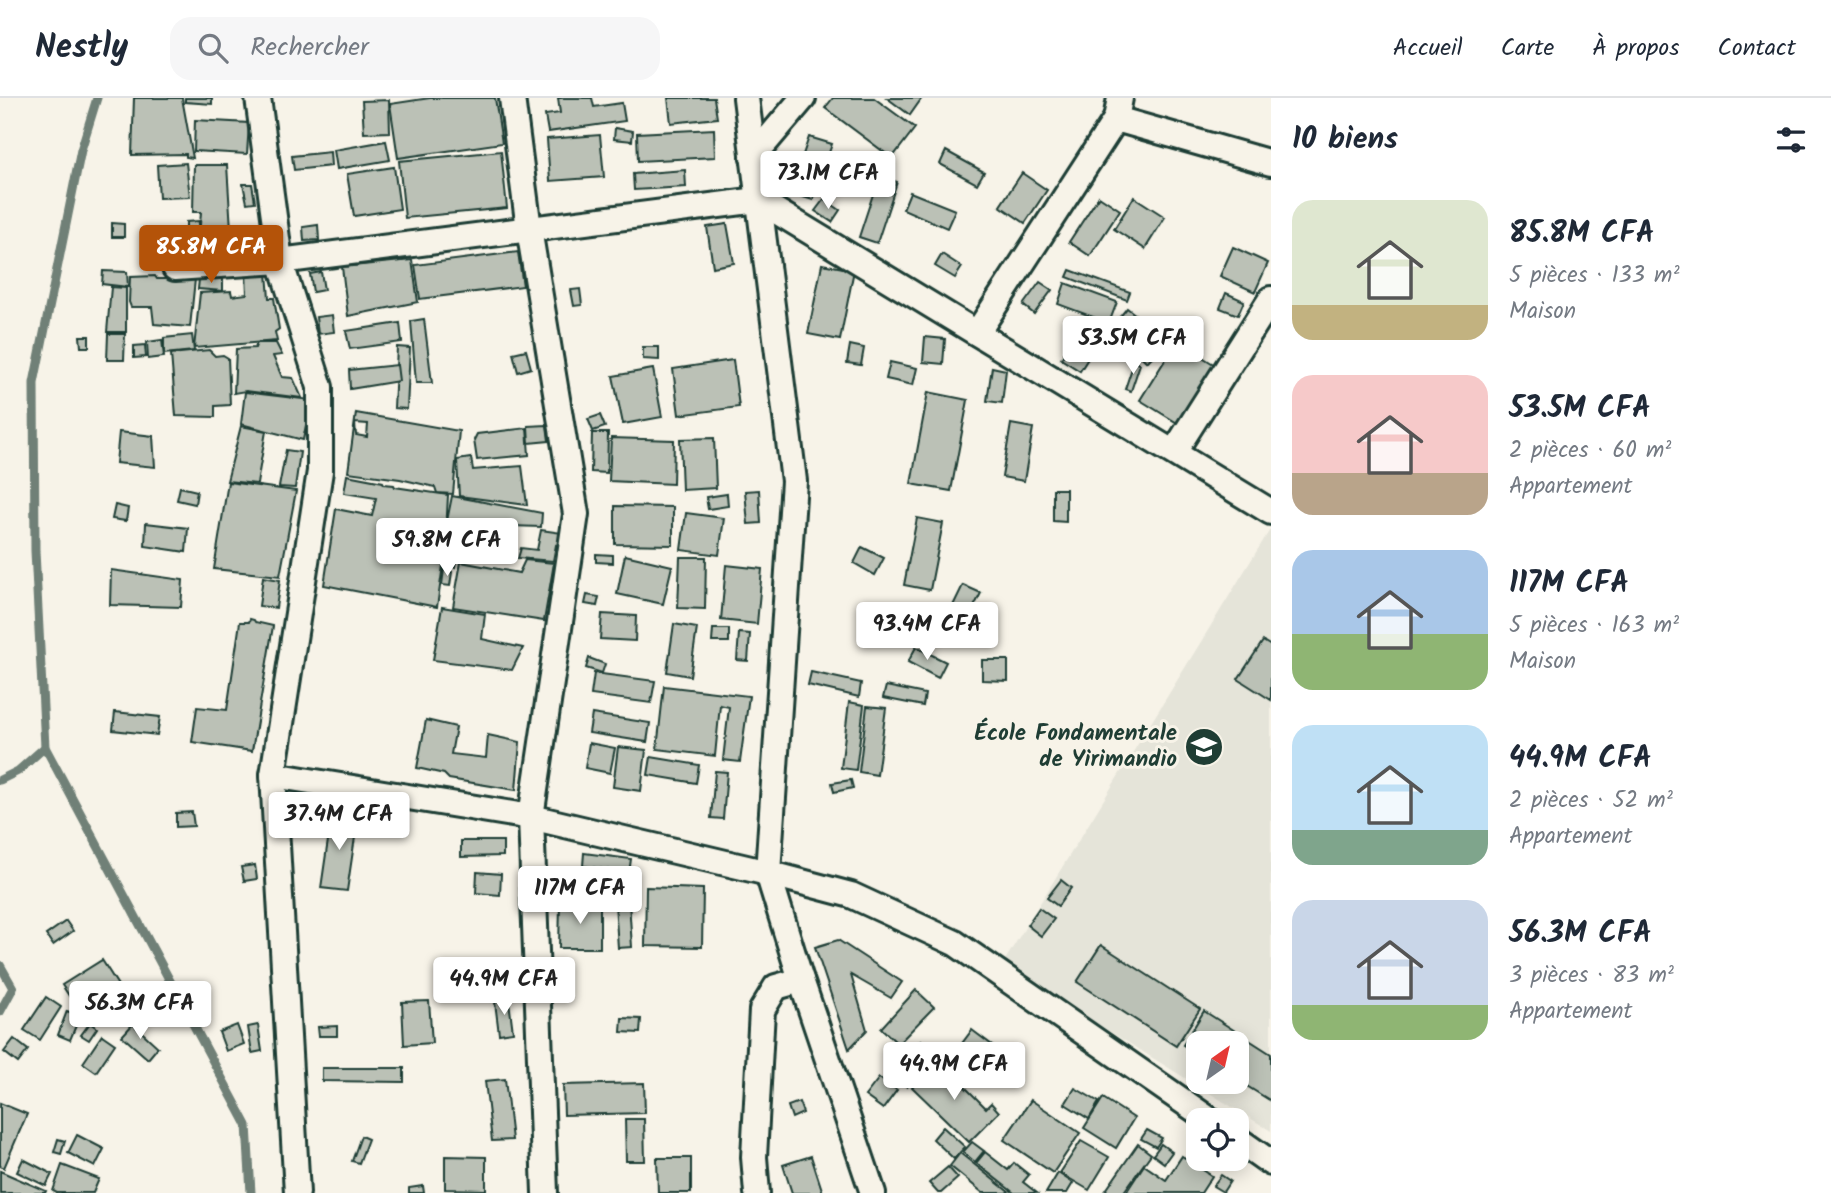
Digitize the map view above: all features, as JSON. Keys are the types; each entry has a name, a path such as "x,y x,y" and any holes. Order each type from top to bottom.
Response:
{"street":[{"path":"258,98 280,261 320,387 320,471 273,775 297,1193"},
{"path":"512,98 528,229 576,514 531,817 545,1193"},
{"path":"746,98 794,481 768,873 873,1193"},
{"path":"753,157 803,98"},
{"path":"977,333 1118,109 1271,163"},
{"path":"175,268 280,261 758,200 1271,512"},
{"path":"1174,452 1271,299"},
{"path":"273,775 531,817 851,895 956,943 1193,1108"},
{"path":"757,1193 754,1157 762,1010 776,987 801,980"},
{"path":"1249,1147 1271,1163"}],"shaded area":[{"name":"École Fondamentale de Yirimandio","path":"1271,528 1271,1131 1249,1117 1249,1108 1234,1108 1211,1094 1250,1094 1250,1031 1186,1031 1186,1079 1002,965"}],"building":[{"path":"134,98 182,98 193,158 186,157 186,154 132,155"},
{"path":"185,98 212,98 212,104 185,102"},
{"path":"430,98 495,98 502,143 398,158 390,104"},
{"path":"558,98 592,98 594,107 622,103 625,121 548,132 545,115 560,113"},
{"path":"668,98 714,98 717,118 671,123"},
{"path":"833,98 874,98 915,128 892,158 825,108"},
{"path":"887,98 922,98 910,115"},
{"path":"389,100 390,132 364,133 362,101"},
{"path":"195,120 249,123 247,154 194,151"},
{"path":"615,128 633,131 632,141 614,139"},
{"path":"714,129 715,157 638,161 637,133"},
{"path":"600,135 604,177 550,181 547,139"},
{"path":"809,137 832,144 813,200 790,193"},
{"path":"386,141 390,160 337,169 334,150"},
{"path":"501,151 507,208 405,218 399,161"},
{"path":"946,151 984,172 977,184 940,164"},
{"path":"330,152 331,166 294,170 292,156"},
{"path":"841,159 871,175 864,188 834,172"},
{"path":"186,163 190,197 159,198 157,165"},
{"path":"194,165 227,165 231,229 250,229 250,233 256,233 256,250 198,250 201,212 193,212"},
{"path":"394,167 400,209 354,216 347,174"},
{"path":"685,170 686,187 634,190 633,174"},
{"path":"1022,173 1047,190 1025,223 1000,206"},
{"path":"879,176 897,182 877,243 859,237"},
{"path":"243,184 252,184 255,202 247,203"},
{"path":"910,192 955,210 947,228 903,209"},
{"path":"1099,196 1120,210 1090,256 1069,242"},
{"path":"1134,197 1165,217 1145,249 1114,229"},
{"path":"824,199 840,210 832,222 815,211"},
{"path":"199,221 197,243 186,244 186,222"},
{"path":"112,223 124,224 124,237 112,237"},
{"path":"727,224 734,263 713,267 707,227"},
{"path":"318,225 319,240 304,241 303,227"},
{"path":"1233,247 1268,263 1255,292 1220,276"},
{"path":"518,252 523,286 420,299 415,265"},
{"path":"942,254 962,267 955,278 935,266"},
{"path":"412,260 418,302 348,316 342,267"},
{"path":"822,264 854,270 840,340 808,334"},
{"path":"1070,270 1130,292 1127,300 1067,277"},
{"path":"103,271 127,272 128,287 102,284"},
{"path":"321,272 324,290 313,292 310,274"},
{"path":"246,273 267,273 269,298 274,298 279,329 275,332 277,341 194,348 200,293 231,291 232,296 247,294"},
{"path":"155,276 157,279 195,279 190,327 154,324 152,307 131,307 130,277"},
{"path":"199,279 223,279 223,291 198,289"},
{"path":"1040,282 1052,290 1034,314 1023,305"},
{"path":"1065,283 1117,302 1109,323 1058,304"},
{"path":"111,287 126,288 126,332 107,332"},
{"path":"580,289 582,305 574,306 571,290"},
{"path":"1226,293 1244,301 1238,315 1220,308"},
{"path":"1127,308 1141,319 1128,335 1114,324"},
{"path":"332,315 334,332 318,334 316,317"},
{"path":"424,319 432,383 416,383 411,321"},
{"path":"400,323 402,342 350,349 346,331"},
{"path":"1150,325 1167,341 1147,362 1130,346"},
{"path":"1081,326 1101,338 1080,371 1061,359"},
{"path":"108,334 125,334 124,360 107,360"},
{"path":"192,335 194,351 164,354 164,338"},
{"path":"80,336 89,336 89,347 81,347"},
{"path":"925,337 945,339 943,364 923,362"},
{"path":"162,340 164,357 148,359 147,342"},
{"path":"1177,341 1215,365 1179,424 1140,400"},
{"path":"257,343 276,343 282,355 273,356 282,377 293,378 302,398 246,391 234,393 236,349 255,348"},
{"path":"145,345 146,357 134,358 134,346"},
{"path":"850,345 864,348 861,365 847,363"},
{"path":"397,347 410,348 407,409 394,408"},
{"path":"643,347 659,347 659,360 643,359"},
{"path":"209,350 215,356 223,355 228,358 230,405 215,406 215,417 176,416 171,354"},
{"path":"526,350 531,368 518,372 513,353"},
{"path":"733,360 739,407 679,415 673,369"},
{"path":"890,362 917,368 913,385 886,379"},
{"path":"1134,362 1140,364 1131,391 1125,389"},
{"path":"397,365 399,381 350,389 349,370"},
{"path":"992,367 1006,370 1002,403 987,401"},
{"path":"653,369 662,417 623,424 613,376"},
{"path":"245,392 311,400 303,440 241,424"},
{"path":"928,392 968,400 951,491 911,484"},
{"path":"356,413 459,431 453,494 437,493 435,487 400,479 348,472","holes":["355,423 368,424 367,437 356,435"]},
{"path":"600,415 605,427 593,431 588,419"},
{"path":"1011,424 1033,428 1024,481 1002,477"},
{"path":"547,425 549,441 529,443 528,426"},
{"path":"241,426 266,431 257,484 227,481"},
{"path":"527,428 529,455 477,460 474,440 477,434"},
{"path":"119,432 153,436 155,467 116,463"},
{"path":"592,433 608,433 607,473 591,472"},
{"path":"611,438 674,440 673,484 609,481"},
{"path":"714,438 716,488 682,490 680,439"},
{"path":"286,450 300,452 295,488 279,487"},
{"path":"471,458 473,470 522,466 527,505 459,496 457,460"},
{"path":"347,475 395,487 448,495 445,552 437,607 324,585 336,509 372,516 376,498 344,493"},
{"path":"228,482 296,491 280,576 214,569"},
{"path":"180,487 197,491 195,504 177,500"},
{"path":"1053,489 1066,489 1066,522 1053,521"},
{"path":"759,490 761,523 748,524 745,491"},
{"path":"727,494 728,506 708,509 706,497"},
{"path":"452,496 542,513 541,527 510,526 507,540 445,531"},
{"path":"115,505 128,508 126,521 112,519"},
{"path":"615,506 673,507 673,545 615,544"},
{"path":"686,513 724,518 719,555 681,550"},
{"path":"917,518 943,523 930,590 904,585"},
{"path":"146,523 188,528 186,552 145,546"},
{"path":"541,530 569,534 567,547 556,545 553,561 518,558 521,548 537,550"},
{"path":"862,547 884,558 875,575 854,563"},
{"path":"446,549 458,551 455,567 444,565"},
{"path":"503,549 512,550 511,561 501,560"},
{"path":"596,554 613,555 613,563 596,562"},
{"path":"625,555 672,566 663,604 617,594"},
{"path":"680,557 706,557 705,609 678,608"},
{"path":"525,560 554,563 544,621 453,607 461,562 519,573"},
{"path":"726,565 762,569 757,624 721,620"},
{"path":"444,569 452,572 450,586 442,585"},
{"path":"111,570 183,580 181,607 110,605"},
{"path":"263,577 280,580 276,608 259,606"},
{"path":"963,585 981,593 964,627 947,618"},
{"path":"587,595 599,597 597,606 585,604"},
{"path":"442,607 485,614 482,639 523,648 512,670 433,660"},
{"path":"602,614 636,616 635,641 600,639"},
{"path":"926,614 941,621 935,632 921,624"},
{"path":"250,619 273,626 252,751 192,742 197,707 227,710 240,622 249,622"},
{"path":"674,624 697,628 690,676 667,672"},
{"path":"713,629 729,629 729,642 712,642"},
{"path":"739,633 750,634 748,661 737,660"},
{"path":"1263,641 1271,646 1271,700 1238,679"},
{"path":"916,647 946,662 938,678 908,662"},
{"path":"589,658 605,664 602,673 586,668"},
{"path":"982,660 1008,660 1008,681 982,680"},
{"path":"811,672 861,683 859,697 808,685"},
{"path":"594,673 655,681 651,703 591,695"},
{"path":"664,686 749,696 740,762 723,760 729,707 720,705 715,756 657,749"},
{"path":"886,686 925,694 923,706 883,698"},
{"path":"849,702 864,705 856,770 841,768"},
{"path":"867,706 886,708 877,775 859,772"},
{"path":"115,712 160,717 157,735 113,730"},
{"path":"592,714 650,723 647,742 589,733"},
{"path":"426,720 456,727 451,754 486,758 488,735 520,742 516,790 449,779 444,774 417,768"},
{"path":"589,743 615,748 610,773 585,768"},
{"path":"618,747 646,750 641,791 613,787"},
{"path":"651,757 699,765 696,783 648,775"},
{"path":"715,771 727,772 723,819 711,818"},
{"path":"851,780 853,788 834,792 832,783"},
{"path":"192,812 194,826 176,827 176,813"},
{"path":"332,813 358,817 347,891 321,888"},
{"path":"461,841 503,841 503,856 461,857"},
{"path":"584,853 631,859 629,873 583,866"},
{"path":"255,865 257,879 244,881 241,867"},
{"path":"477,872 501,874 500,895 476,893"},
{"path":"1061,880 1071,888 1058,906 1047,898"},
{"path":"646,887 703,889 702,947 645,946"},
{"path":"629,902 632,947 618,948 615,903"},
{"path":"560,903 600,903 600,948 559,948"},
{"path":"1039,908 1054,919 1041,936 1027,925"},
{"path":"66,921 73,931 53,945 46,935"},
{"path":"838,940 902,982 891,998 851,975 867,1030 849,1049 815,947"},
{"path":"1101,945 1200,1009 1176,1046 1077,982"},
{"path":"102,960 131,1006 116,1015 98,987 73,1002 62,985"},
{"path":"916,990 934,1007 898,1044 881,1028"},
{"path":"46,997 61,1007 40,1040 24,1030"},
{"path":"429,1001 432,1043 404,1045 402,1002"},
{"path":"509,1001 513,1032 499,1034 495,1002"},
{"path":"67,1011 80,1016 70,1040 58,1035"},
{"path":"1204,1011 1235,1031 1192,1031"},
{"path":"622,1018 641,1019 640,1033 621,1032"},
{"path":"90,1023 97,1028 89,1040 81,1035"},
{"path":"133,1024 158,1047 148,1059 122,1036"},
{"path":"237,1025 244,1044 226,1051 219,1032"},
{"path":"258,1025 262,1051 252,1053 248,1027"},
{"path":"337,1026 337,1036 319,1036 318,1027"},
{"path":"972,1030 996,1048 981,1068 957,1050"},
{"path":"102,1035 115,1044 96,1072 83,1063"},
{"path":"14,1039 28,1050 18,1063 4,1052"},
{"path":"921,1040 937,1055 907,1087 890,1071"},
{"path":"1250,1041 1271,1054 1271,1101 1250,1088"},
{"path":"939,1061 986,1108 991,1103 999,1112 969,1142 912,1087"},
{"path":"322,1068 404,1068 404,1082 322,1081"},
{"path":"879,1078 897,1090 883,1109 865,1096"},
{"path":"505,1079 512,1140 492,1141 485,1081"},
{"path":"644,1083 645,1113 564,1115 563,1085"},
{"path":"1075,1088 1099,1102 1089,1119 1065,1104"},
{"path":"1103,1098 1134,1118 1116,1148 1084,1128"},
{"path":"1031,1100 1080,1133 1053,1173 1004,1140"},
{"path":"799,1102 803,1113 792,1118 788,1106"},
{"path":"0,1103 27,1114 4,1168 0,1166"},
{"path":"625,1119 644,1119 645,1161 626,1161"},
{"path":"943,1127 965,1147 954,1159 933,1139"},
{"path":"1147,1130 1162,1138 1156,1147 1141,1139"},
{"path":"77,1135 104,1149 95,1167 68,1153"},
{"path":"361,1136 368,1139 359,1163 352,1161"},
{"path":"58,1139 65,1141 61,1154 54,1152"},
{"path":"1081,1141 1109,1157 1089,1190 1060,1173"},
{"path":"972,1142 984,1151 975,1162 963,1152"},
{"path":"1138,1144 1151,1154 1123,1193 1104,1193"},
{"path":"1161,1144 1172,1152 1164,1163 1153,1155"},
{"path":"985,1152 1008,1170 1014,1163 1029,1175 1023,1182 1037,1193 1014,1193 976,1163"},
{"path":"960,1153 1010,1193 983,1193 950,1166"},
{"path":"445,1156 486,1157 486,1190 445,1189"},
{"path":"811,1156 823,1193 792,1193 783,1165"},
{"path":"1182,1156 1186,1159 1186,1171 1204,1171 1212,1176 1201,1193 1127,1191 1144,1165 1166,1180"},
{"path":"657,1158 691,1158 691,1193 658,1193"},
{"path":"23,1159 52,1174 46,1186 17,1172"},
{"path":"62,1165 99,1179 93,1193 53,1191"},
{"path":"948,1167 958,1178 938,1193 929,1183"},
{"path":"0,1171 46,1191 0,1193"},
{"path":"1058,1173 1073,1183 1067,1193 1046,1193"},
{"path":"1221,1175 1230,1181 1223,1192 1213,1186"},
{"path":"423,1186 424,1193 409,1193 409,1188"}],"waterway":[{"path":"97,98 81,150 34,383 35,551 45,747 247,1125 251,1193"},
{"path":"0,780 18,771 45,747"},
{"path":"0,965 13,988 0,1012"}],"place":[{"name":"École Fondamentale de Yirimandio","path":"1204,747"}]}
